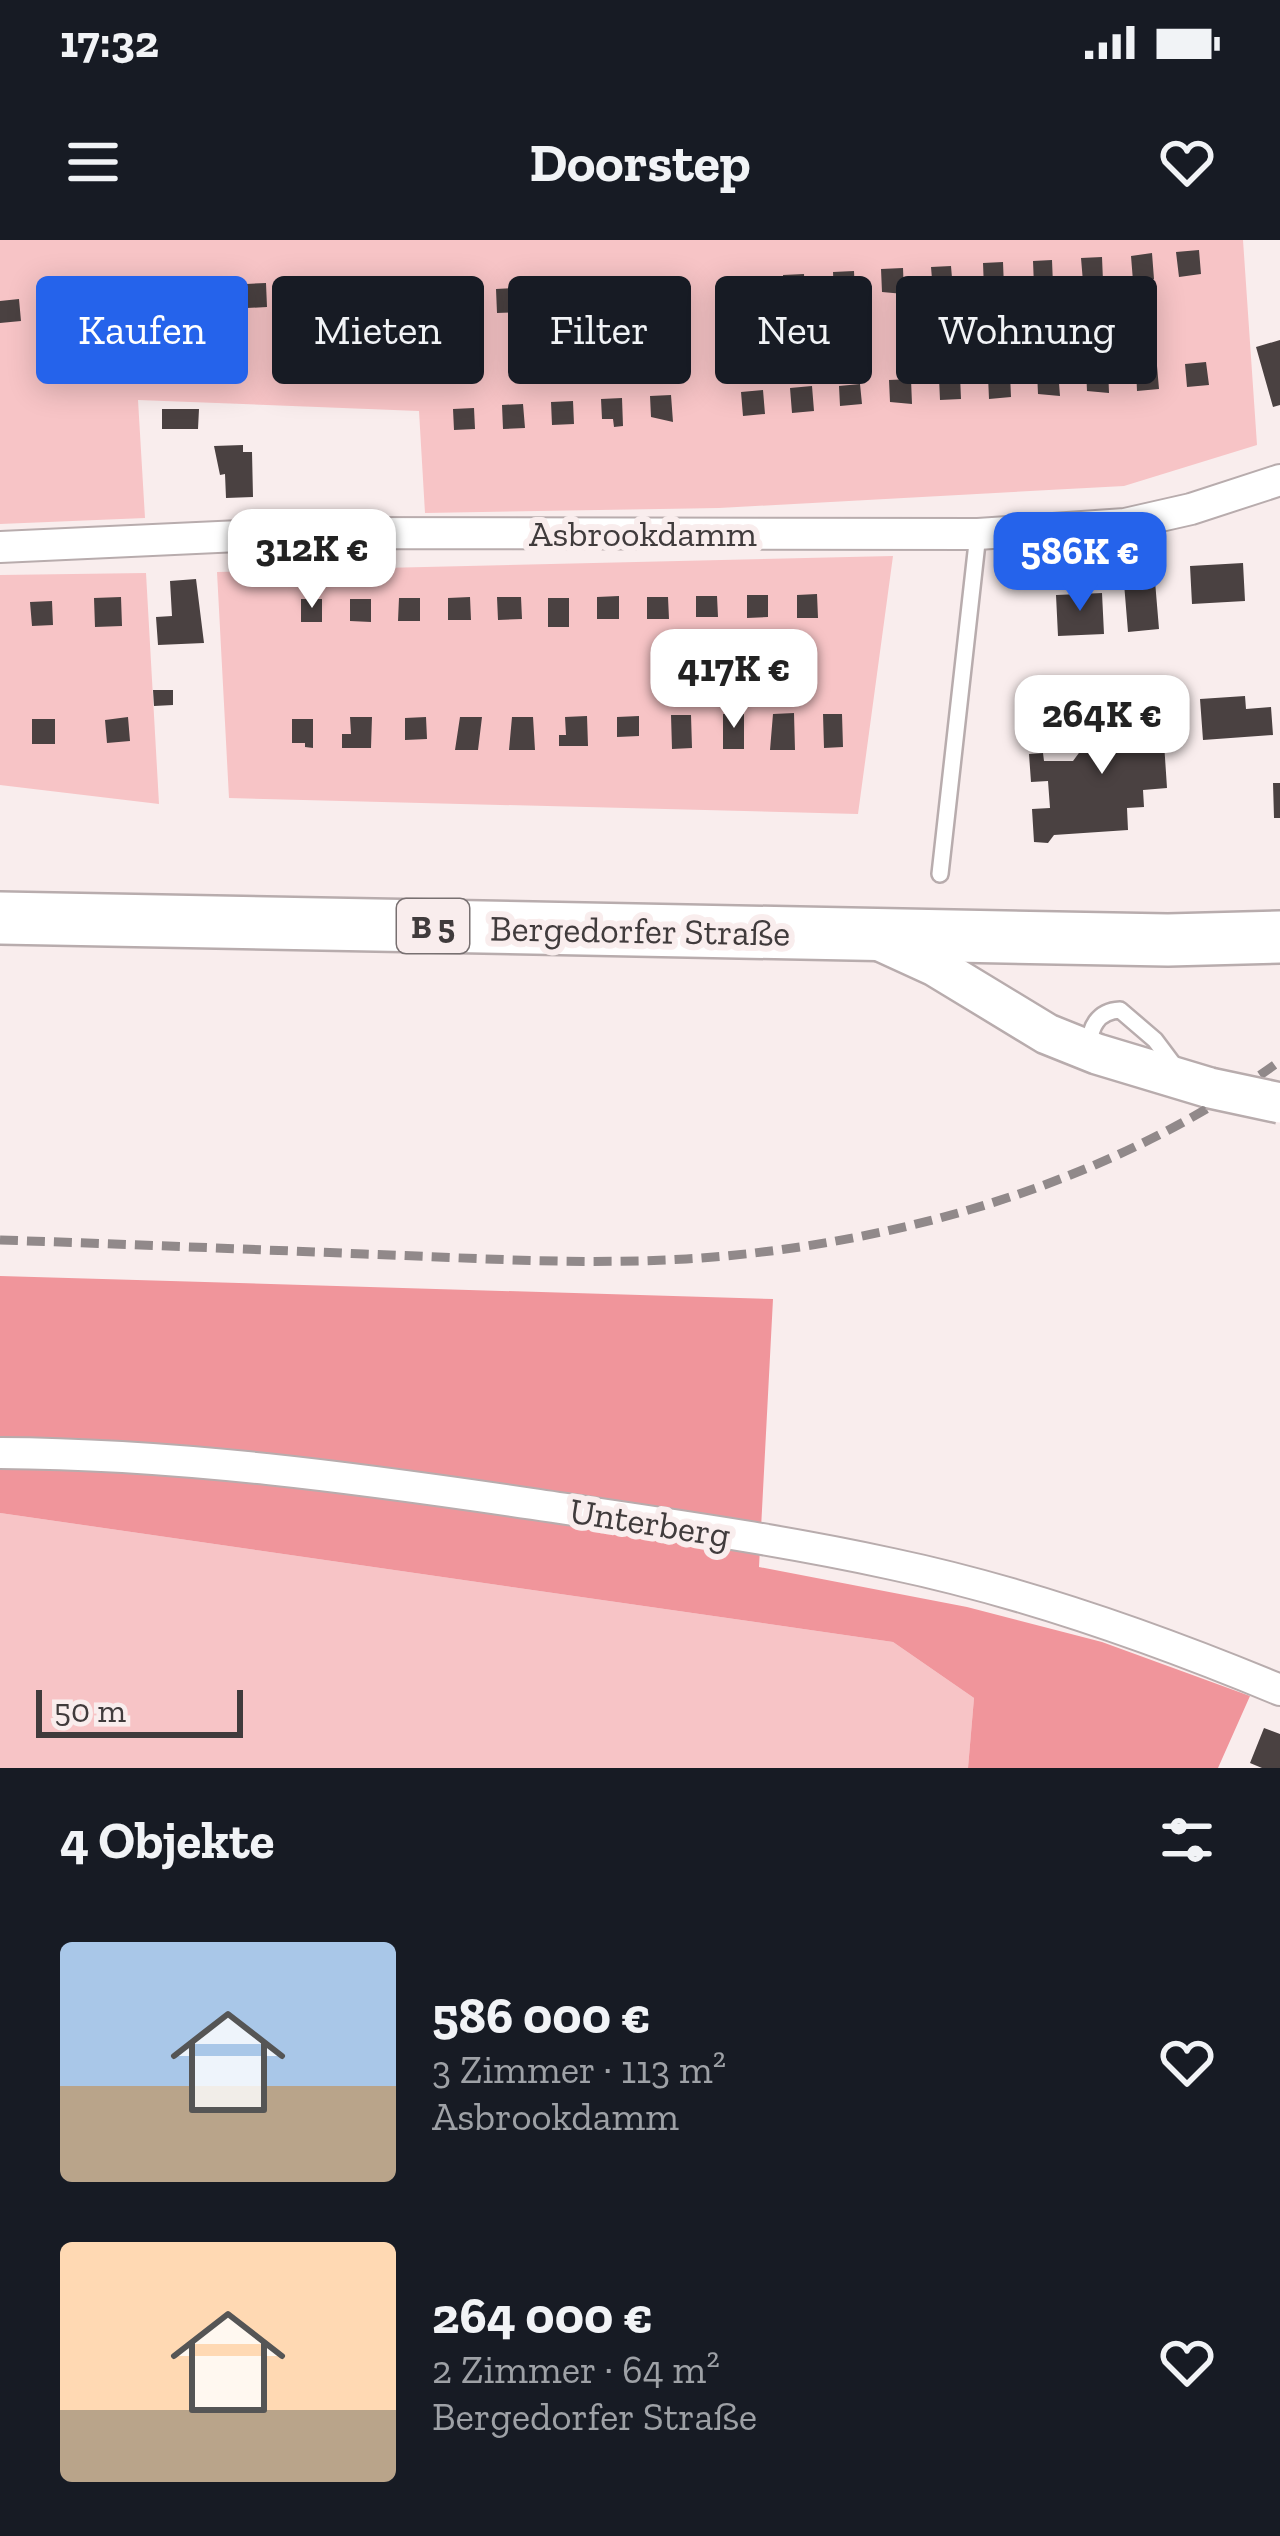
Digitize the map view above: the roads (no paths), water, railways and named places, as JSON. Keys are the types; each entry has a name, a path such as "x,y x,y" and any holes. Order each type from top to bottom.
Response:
{"main road":[{"name":"Bergedorfer Straße","path":"0,918 1168,940 1280,937"}],"street":[{"name":"Asbrookdamm","path":"0,547 304,533 978,534 1125,524 1280,480"},
{"path":"865,934 935,966 1023,1022 1096,1054 1280,1103"},
{"name":"Unterberg","path":"0,1453 191,1462 370,1480 722,1532 895,1564 1064,1610 1280,1690"}],"lane":[{"path":"940,874 978,534"}],"railway":[{"path":"0,1240 575,1261 701,1258 777,1250 929,1221 1078,1172 1216,1103 1280,1061"}]}
